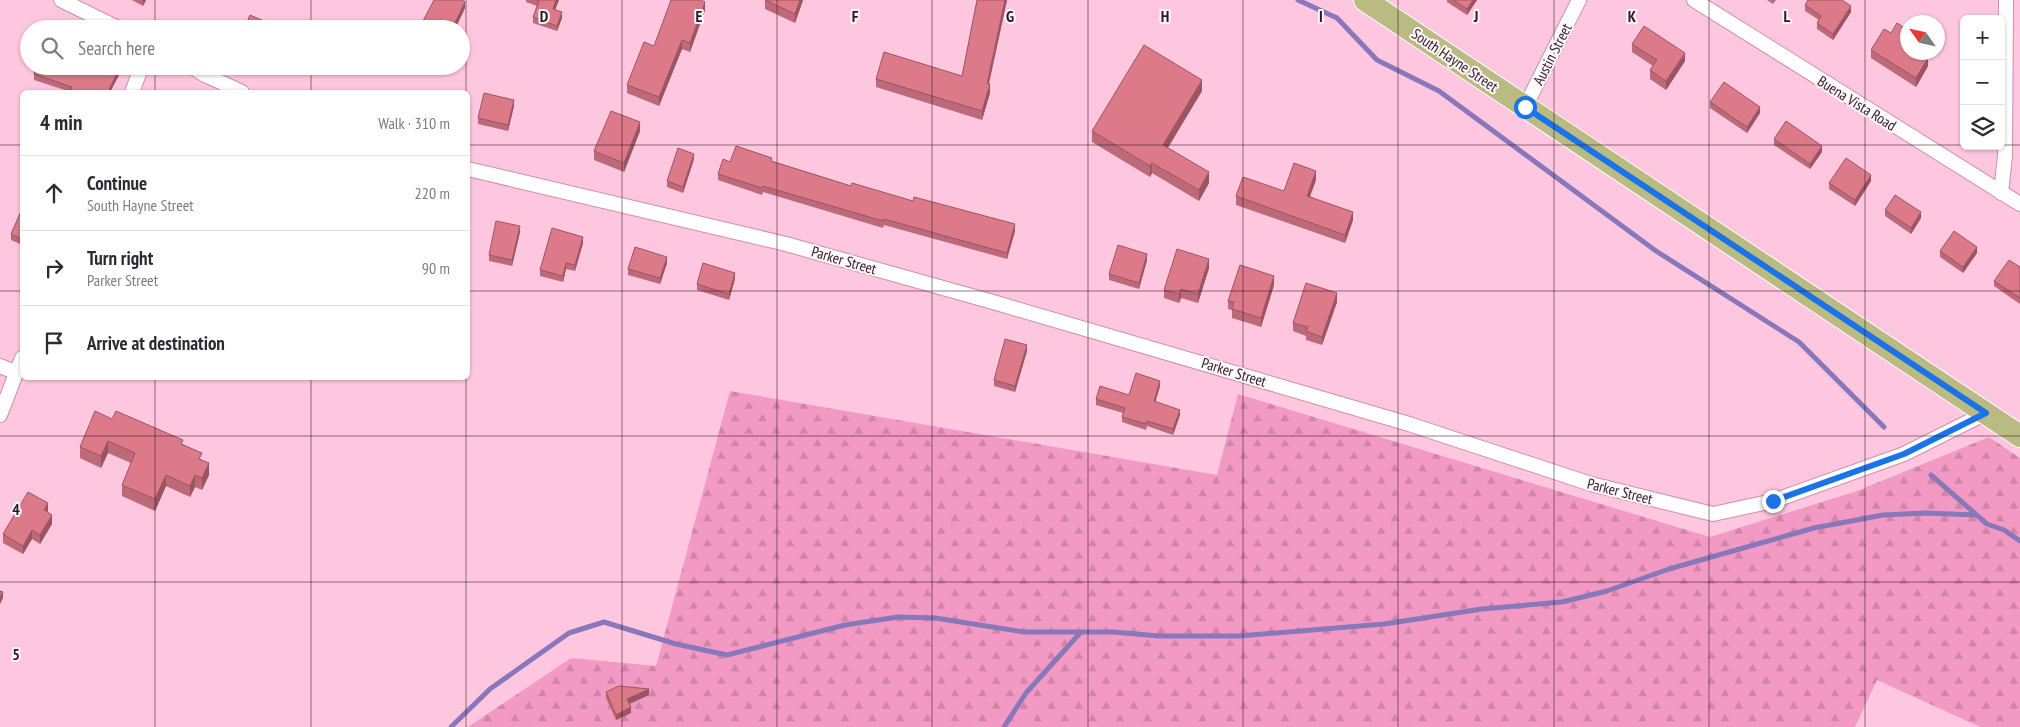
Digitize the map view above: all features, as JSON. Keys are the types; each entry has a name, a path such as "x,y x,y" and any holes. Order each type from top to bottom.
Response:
{"main road":[{"name":"South Hayne Street","path":"1365,0 2020,436"}],"street":[{"path":"61,0 102,20"},
{"name":"Austin Street","path":"1525,107 1579,0"},
{"name":"Buena Vista Road","path":"1694,0 2020,204"},
{"path":"2001,192 2005,156 2006,0"},
{"path":"133,90 139,75"},
{"path":"205,75 238,90"},
{"name":"Parker Street","path":"470,169 786,244 1012,307 1391,419 1591,484 1713,514 1773,501 1904,454 1986,413"},
{"path":"0,415 20,364"},
{"path":"0,366 17,373"}],"green space":[{"path":"730,391 1217,475 1238,394 1710,537 1857,491 1989,437 2020,458 2020,727 1980,727 1877,680 1855,727 468,727 571,658 656,666"}],"building":[{"path":"434,0 462,0 465,2 456,20 424,20"},
{"path":"537,0 556,0 553,9 562,12 557,26 533,17 539,1"},
{"path":"671,0 701,0 705,2 690,43 682,40 659,97 627,85 644,42 654,46"},
{"path":"765,0 800,0 795,14"},
{"path":"977,0 1005,0 987,84 990,84 982,111 876,79 884,52 962,76"},
{"path":"1453,0 1473,0 1467,9"},
{"path":"1808,0 1842,0 1851,6 1833,34 1817,23 1821,16 1805,5"},
{"path":"250,15 262,20 248,20"},
{"path":"1897,23 1900,25 1900,60 1927,60 1916,78 1871,50 1884,29 1891,33"},
{"path":"1644,26 1685,53 1666,81 1650,70 1657,60 1632,44"},
{"path":"1144,45 1202,80 1163,145 1209,172 1199,190 1152,163 1150,166 1092,131"},
{"path":"37,75 116,75 109,90 71,90 72,87"},
{"path":"1724,82 1760,107 1747,127 1710,102"},
{"path":"484,93 514,100 508,125 478,118"},
{"path":"611,111 640,122 624,163 594,151"},
{"path":"1786,121 1822,146 1810,164 1774,139"},
{"path":"736,146 772,158 771,161 851,186 852,183 913,201 914,197 1015,224 1007,253 884,219 883,221 763,186 762,188 718,174 723,159 730,162"},
{"path":"678,148 694,154 683,187 667,181"},
{"path":"1846,158 1871,175 1855,200 1829,183"},
{"path":"1294,163 1316,171 1307,196 1353,212 1345,235 1236,196 1243,177 1284,191"},
{"path":"1895,195 1921,212 1911,228 1885,210"},
{"path":"20,214 20,238 11,234"},
{"path":"496,221 520,226 512,260 489,255"},
{"path":"552,228 583,237 575,265 566,263 563,276 540,270"},
{"path":"1954,231 1977,247 1963,267 1940,251"},
{"path":"1118,245 1147,254 1139,283 1109,274"},
{"path":"635,247 667,257 660,278 628,269"},
{"path":"1177,249 1209,259 1198,294 1181,289 1179,294 1164,290"},
{"path":"2009,260 2020,267 2020,298 1994,281"},
{"path":"703,263 735,273 729,294 697,284"},
{"path":"1240,265 1274,276 1261,318 1232,309 1234,302 1228,301"},
{"path":"1306,283 1337,293 1322,337 1306,331 1308,327 1293,323"},
{"path":"1005,339 1027,345 1015,386 994,380"},
{"path":"1136,373 1160,381 1154,401 1180,410 1173,429 1147,421 1146,424 1122,417 1125,408 1096,399 1100,386 1129,395"},
{"path":"95,411 112,419 116,411 183,440 181,444 202,453 199,459 209,463 202,478 195,475 190,486 166,475 155,499 122,485 135,453 108,441 101,456 80,447"},
{"path":"28,492 48,503 44,510 52,515 40,535 32,530 23,546 3,534"},
{"path":"619,686 649,689 627,699 631,707 616,715 606,692"}],"waterway":[{"path":"1298,0 1337,18 1377,60 1439,91 1656,251 1799,342 1884,427"},
{"path":"1931,475 1987,524 2004,530 2020,541"},
{"path":"451,727 490,689 569,633 604,622 676,644 727,655 845,625 898,617 935,618 1024,632 1113,632 1159,636 1239,636 1384,624 1482,609 1562,602 1607,591 1669,569 1814,528 1883,515 1925,513 1976,515"},
{"path":"1004,727 1026,693 1080,633"}],"route":[{"path":"1525,107 1986,413 1904,454 1773,501"}]}
